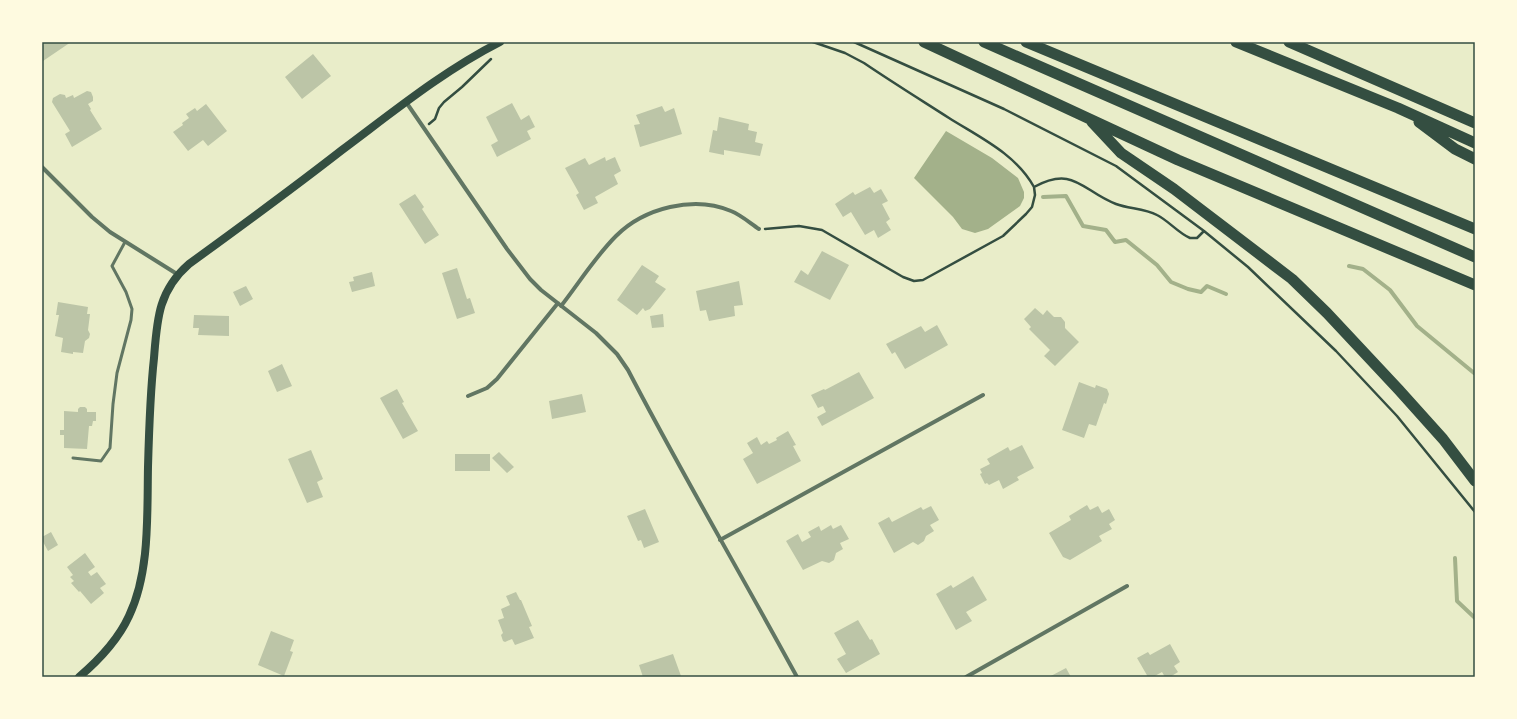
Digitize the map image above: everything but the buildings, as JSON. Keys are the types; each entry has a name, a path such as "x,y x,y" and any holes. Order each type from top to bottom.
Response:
{"highway":[{"path":"924,42 1185,163 1475,286"},
{"path":"984,42 1475,257"},
{"path":"1026,42 1472,228"},
{"path":"1236,42 1398,108 1475,143"},
{"path":"1289,42 1475,123"},
{"path":"1398,108 1455,149 1475,159"},
{"path":"1088,117 1121,153 1174,189 1292,279 1327,313 1399,390 1443,439 1475,482"}],"main road":[{"path":"79,677 101,656 119,633 129,617 139,586 144,554 147,510 149,408 156,327 164,296 170,284 177,274 188,264 283,196 406,102 478,53 500,42"}],"street":[{"path":"406,102 521,267 541,290 596,333 617,354 628,370 720,540 745,581 797,677"},
{"path":"42,167 110,232 177,274"},
{"path":"468,396 487,388 497,379 616,236 634,223 662,209 685,204 705,204 720,206 733,211 759,229"},
{"path":"720,540 984,395"},
{"path":"966,677 1127,586"}],"lane":[{"path":"73,458 101,461 110,448 117,373 131,320 132,309 126,292 112,266 125,242"}],"path":[{"path":"759,229 789,226 815,228 834,237 903,277 914,281 924,280 1003,236 1026,214 1032,206 1036,195 1034,187 1028,176 1019,166 996,148 864,64 845,53 813,42"},
{"path":"854,42 1004,108 1116,166 1204,231 1248,267 1336,351 1401,421 1475,512"},
{"path":"423,128 435,119 439,108 444,102 493,58"},
{"path":"1034,187 1050,179 1056,178 1073,180 1111,202 1158,215 1190,238 1197,238 1204,231"}],"shaded area":[{"path":"946,131 992,158 1018,178 1024,192 1024,198 1020,206 988,229 975,233 962,229 953,217 914,178"}],"waterway":[{"path":"1043,197 1066,196 1083,226 1106,230 1115,242 1126,240 1157,265 1171,282 1188,289 1201,292 1207,286 1226,294"},
{"path":"1349,266 1363,269 1390,290 1417,326 1474,373"},
{"path":"1455,558 1457,601 1475,618"}]}
